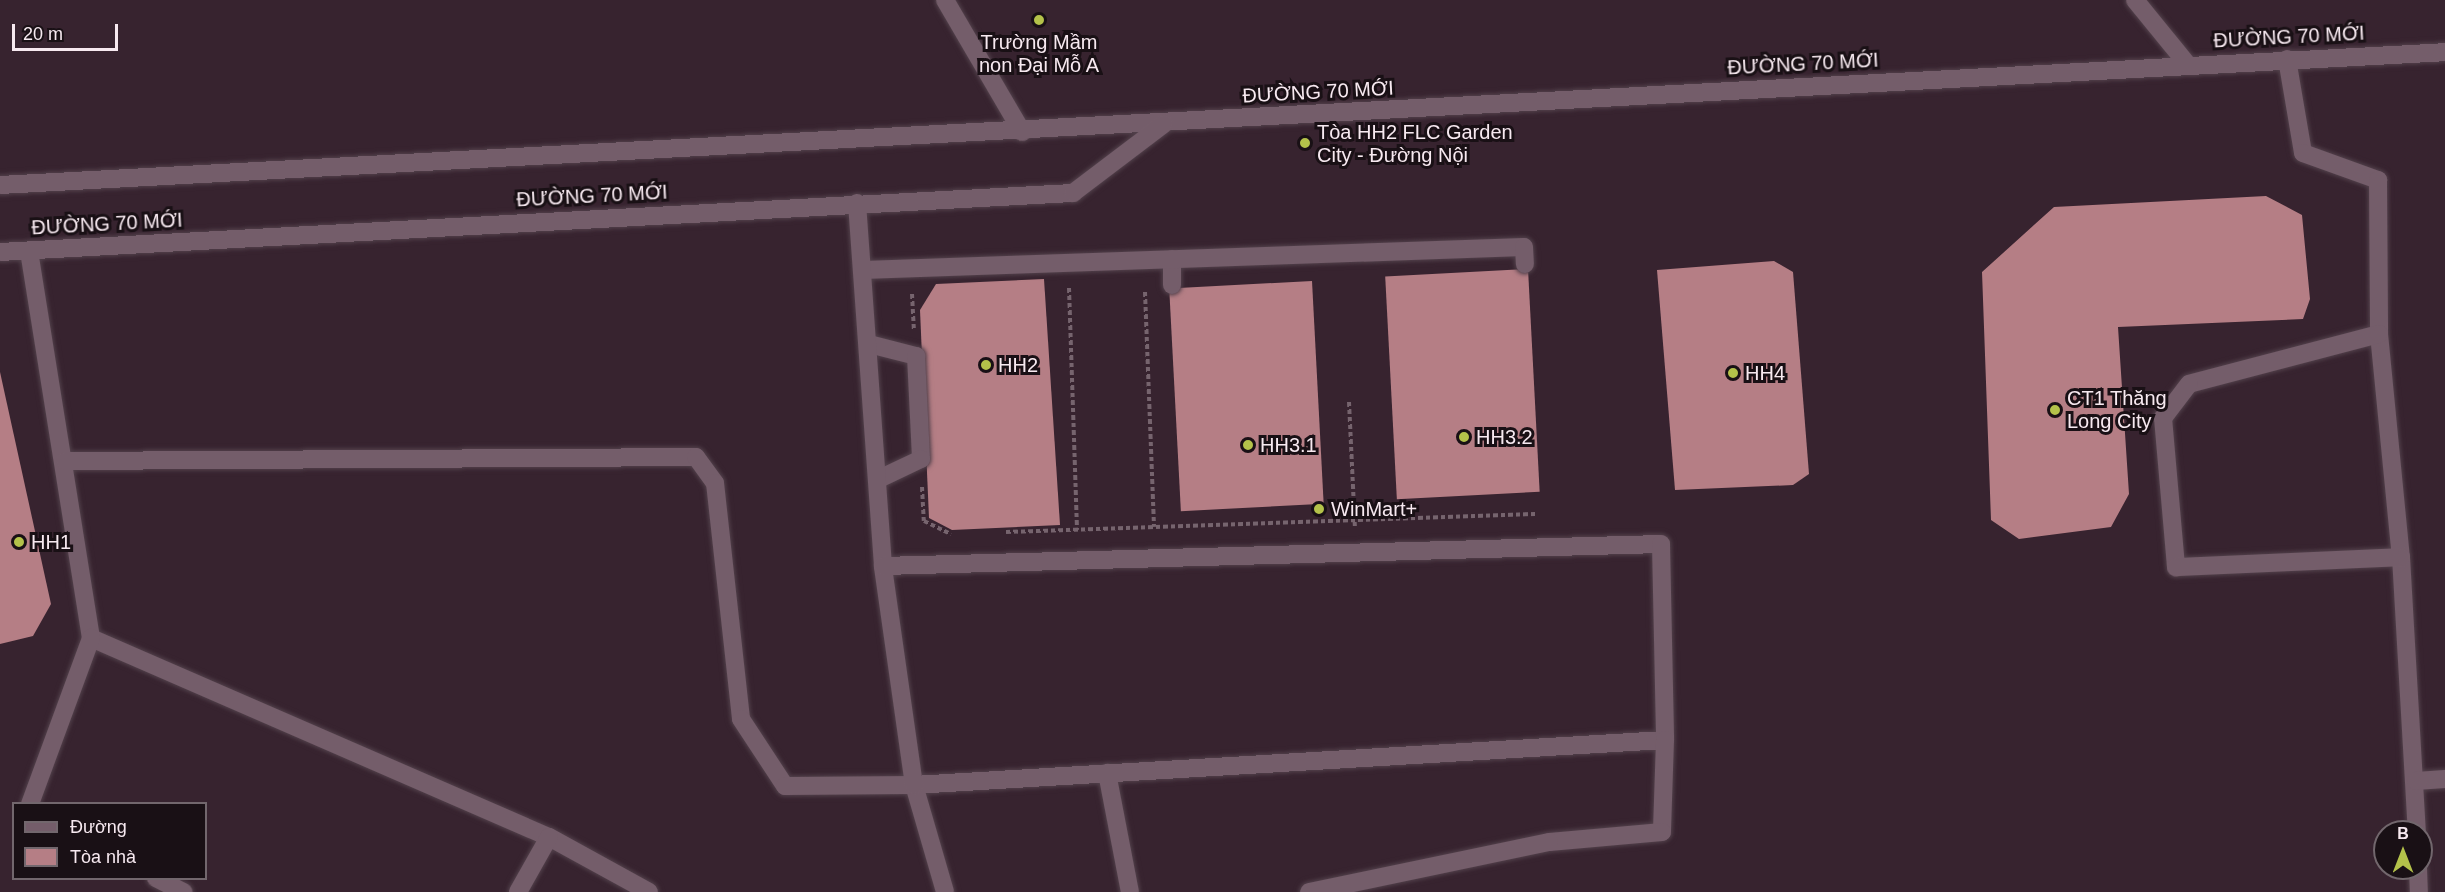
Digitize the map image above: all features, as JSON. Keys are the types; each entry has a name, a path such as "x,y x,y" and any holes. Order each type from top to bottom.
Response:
{"street":[{"path":"945,0 1022,132"},
{"path":"2135,0 2188,64"},
{"name":"ĐƯỜNG 70 MỚI","path":"0,185 1022,132 2188,64 2445,52"},
{"path":"2288,59 2303,153 2378,180 2379,334 2401,557 2417,820"},
{"name":"ĐƯỜNG 70 MỚI","path":"0,252 856,203 1073,193 1164,124"},
{"path":"856,203 879,478 883,566 914,785 945,892"},
{"path":"863,270 911,268 1036,270 1068,263 1524,247 1525,264"},
{"path":"29,251 65,461 91,638 31,802"},
{"path":"1172,259 1172,285"},
{"path":"2379,334 2189,384 2163,418 2176,567 2401,557"},
{"path":"869,345 916,356 921,459 879,478"},
{"path":"65,461 696,457 715,483 741,719 785,786 914,785 1665,740"},
{"path":"883,566 1661,544 1665,740 1662,832 1549,842 1309,892"},
{"path":"91,638 549,837 649,892"},
{"path":"1107,773 1130,892"},
{"path":"2416,781 2445,779"},
{"path":"518,892 549,837"},
{"path":"158,880 184,892"}],"path":[{"path":"1143,260 1155,558"},
{"path":"1068,263 1078,560"},
{"path":"911,268 916,356"},
{"path":"1349,402 1356,552"},
{"path":"921,459 924,521 946,534 958,534"},
{"path":"994,533 1536,514"}],"building":[{"name":"CT1 Thăng Long City","path":"2266,196 2302,215 2310,299 2303,319 2118,327 2129,494 2111,527 2019,539 1991,520 1982,272 2054,207"},
{"name":"HH4","path":"1774,261 1793,272 1809,474 1793,485 1675,490 1657,270"},
{"name":"HH3.2","path":"1528,269 1540,492 1397,499 1385,276"},
{"name":"HH2","path":"1044,279 1060,525 952,530 929,518 920,310 936,284"},
{"name":"HH3.1","path":"1312,281 1324,504 1181,511 1169,288"},
{"name":"HH1","path":"0,372 51,604 33,636 0,644"}],"place":[{"name":"Trường Mầm non Đại Mỗ A","path":"1039,20"},
{"name":"Tòa HH2 FLC Garden City - Đường Nội","path":"1305,143"},
{"name":"HH2","path":"986,365"},
{"name":"HH4","path":"1733,373"},
{"name":"CT1 Thăng Long City","path":"2055,410"},
{"name":"HH3.2","path":"1464,437"},
{"name":"HH3.1","path":"1248,445"},
{"name":"WinMart+","path":"1319,509"},
{"name":"HH1","path":"19,542"}]}
